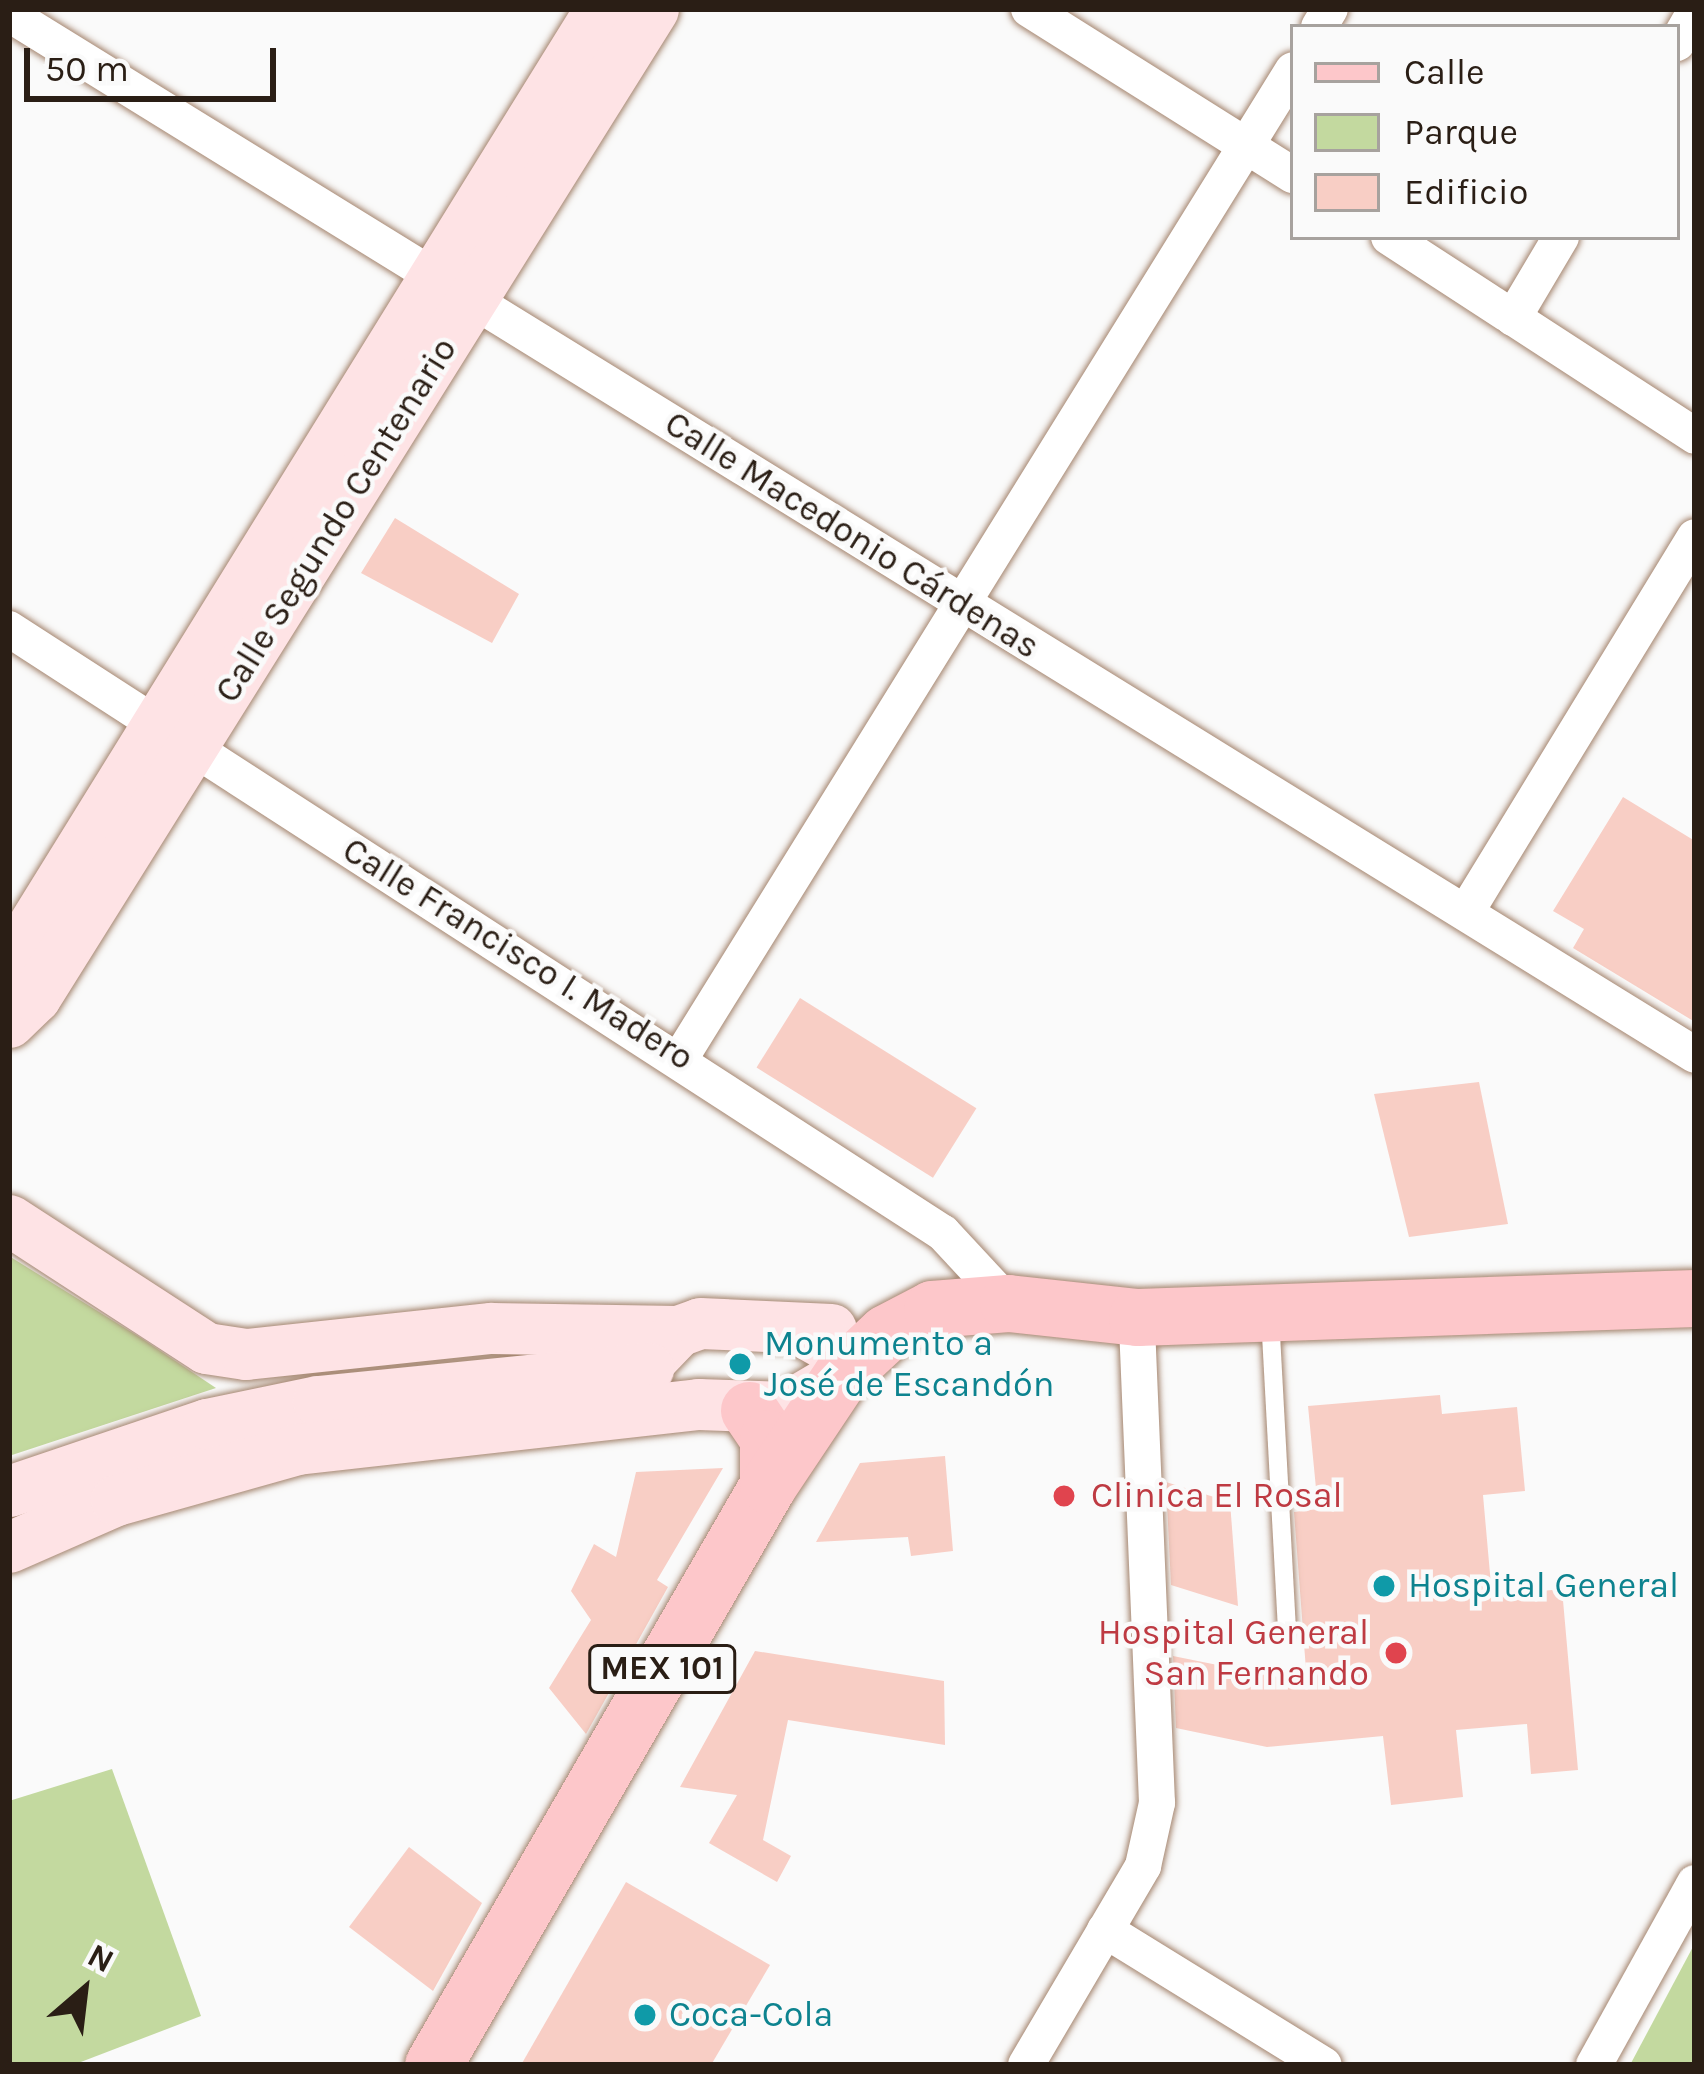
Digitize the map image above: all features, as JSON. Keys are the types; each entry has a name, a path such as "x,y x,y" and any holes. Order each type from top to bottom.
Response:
{"main road":[{"name":"MEX 101","path":"438,2063 767,1485 842,1374 886,1333 932,1309 1008,1303 1137,1317 1695,1298"},
{"path":"723,1407 768,1438 767,1485"}],"street":[{"name":"Calle Segundo Centenario","path":"459,285 600,9"},
{"name":"Calle Segundo Centenario","path":"9,964 174,736 459,285 653,9"},
{"path":"1029,9 1290,173"},
{"name":"Calle Macedonio Cárdenas","path":"9,14 459,285 962,607 1695,1055"},
{"path":"681,1057 1290,75"},
{"path":"1394,240 1695,436"},
{"path":"1513,318 1559,240"},
{"path":"1466,912 1695,537"},
{"name":"Calle Francisco I. Madero","path":"9,629 681,1057 943,1233 1008,1303"},
{"name":"Calle Segundo Centenario","path":"9,1022 35,997 174,736"},
{"path":"9,1220 206,1348 246,1354 491,1328 663,1350"},
{"path":"9,1491 207,1424 318,1401 663,1350 728,1320 798,1329 932,1309"},
{"path":"1026,2065 1143,1866 1157,1803 1137,1317"},
{"path":"11,1542 116,1500 297,1449 803,1402 842,1374 829,1346 798,1329"},
{"path":"663,1350 663,1386 723,1407"},
{"path":"1594,2065 1695,1883"},
{"path":"1105,1930 1324,2065"}],"lane":[{"path":"1270,1311 1287,1628"}],"green space":[{"path":"9,1256 141,1338 216,1388 9,1456"},
{"path":"112,1769 201,2016 73,2065 9,2065 9,1801"},
{"path":"1695,1943 1695,2065 1630,2065"}],"building":[{"path":"395,518 519,594 492,643 361,573"},
{"path":"1623,797 1695,841 1695,1022 1573,948 1584,929 1553,911"},
{"path":"800,998 976,1108 933,1178 757,1068"},
{"path":"1479,1082 1508,1224 1409,1237 1374,1094"},
{"name":"Hospital General","path":"1440,1395 1442,1414 1517,1407 1525,1491 1483,1495 1492,1596 1562,1589 1578,1770 1531,1774 1527,1724 1456,1730 1463,1797 1391,1805 1383,1736 1267,1747 1176,1728 1173,1656 1307,1683 1294,1512 1318,1509 1308,1406"},
{"path":"945,1456 953,1551 911,1556 908,1537 816,1542 860,1463"},
{"path":"723,1468 657,1580 668,1587 586,1734 549,1688 591,1620 571,1591 594,1544 616,1557 636,1472"},
{"path":"1166,1482 1230,1502 1238,1606 1171,1585"},
{"path":"755,1651 944,1681 945,1745 788,1720 763,1840 791,1856 777,1882 709,1843 737,1795 680,1787"},
{"path":"409,1847 482,1903 433,1991 349,1927"},
{"name":"Coca-Cola","path":"626,1882 770,1965 711,2065 521,2065"}],"place":[{"name":"Monumento a José de Escandón","path":"740,1364"},
{"name":"Clinica El Rosal","path":"1064,1496"},
{"name":"Hospital General","path":"1384,1586"},
{"name":"Hospital General San Fernando","path":"1396,1653"},
{"name":"Coca-Cola","path":"645,2015"}]}
